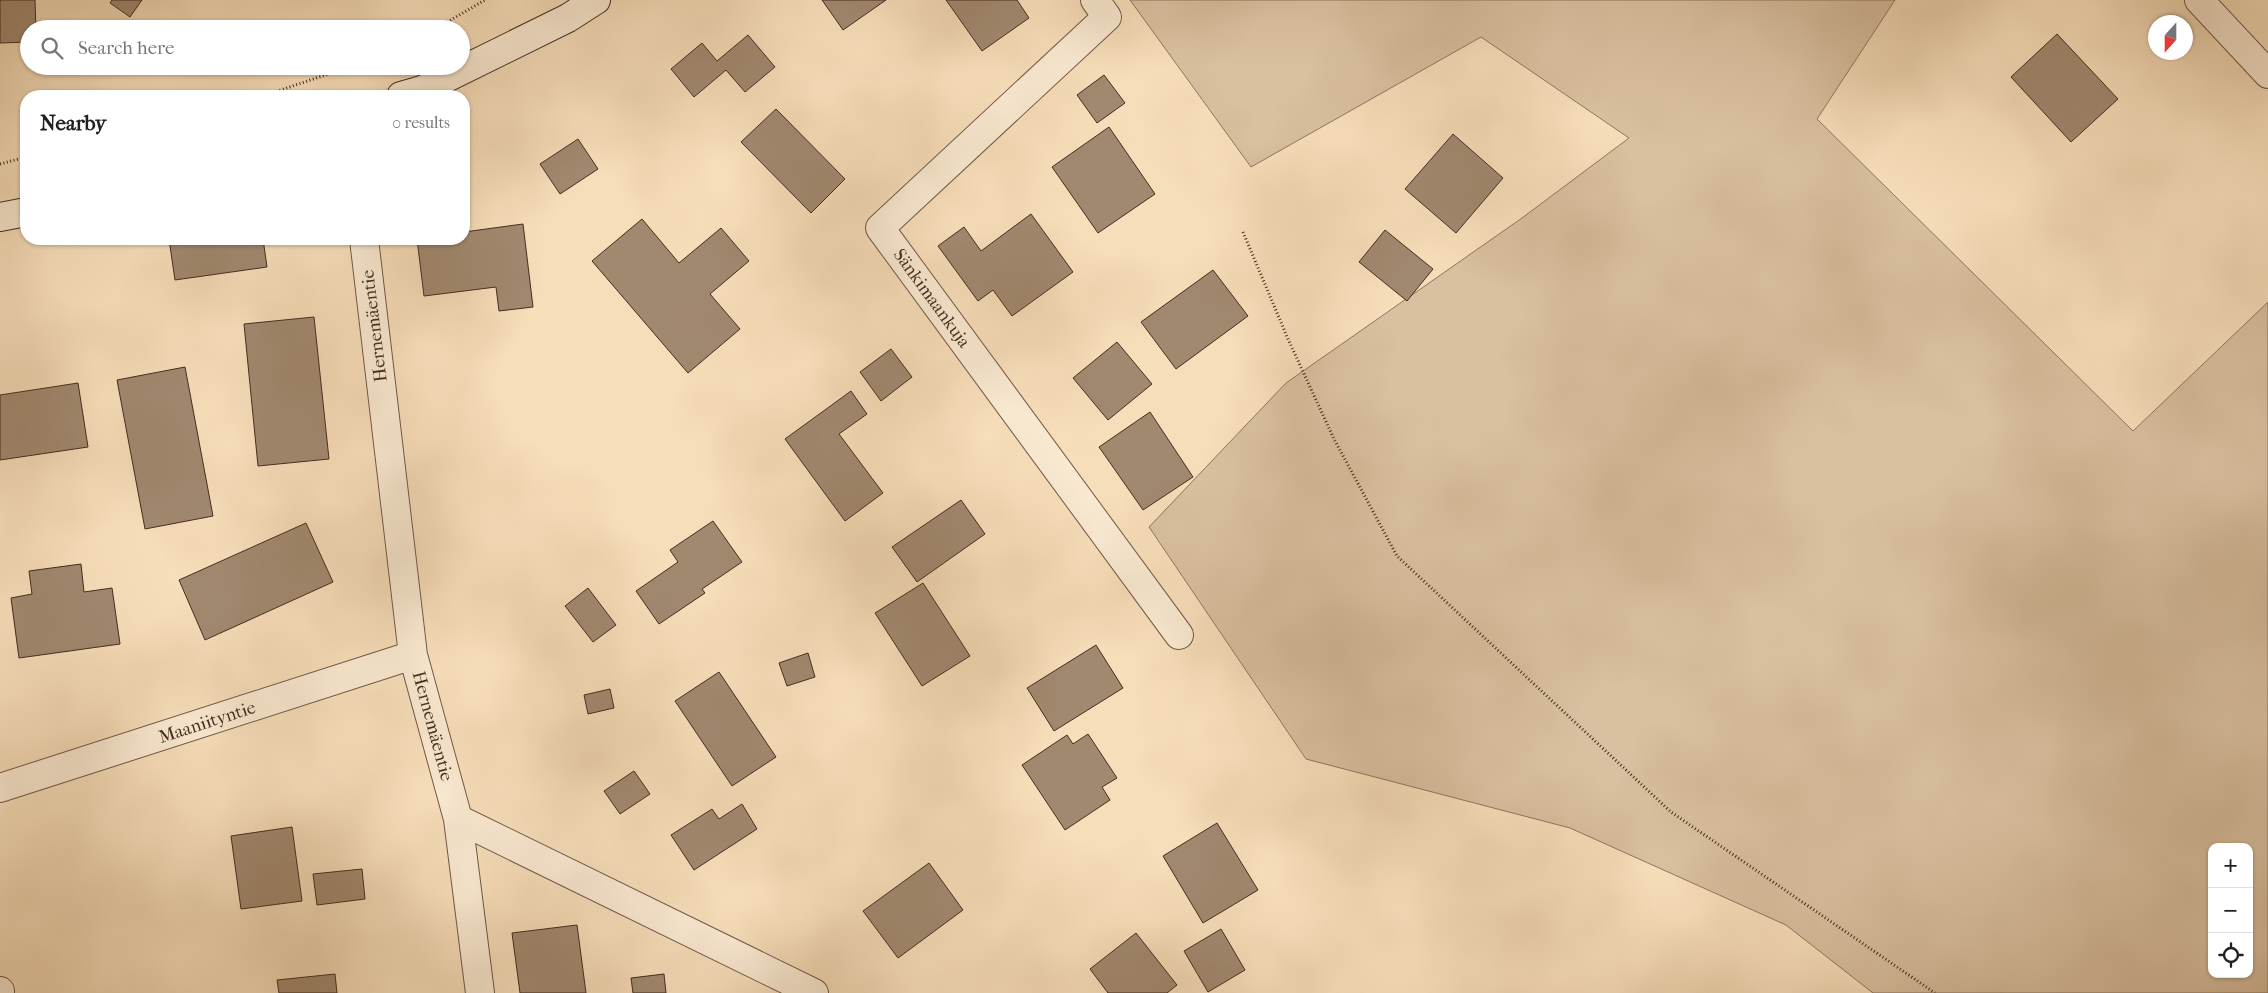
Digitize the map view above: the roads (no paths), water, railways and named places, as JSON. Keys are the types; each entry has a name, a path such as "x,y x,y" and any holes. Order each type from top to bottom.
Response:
{"street":[{"path":"470,66 568,18 596,0"},
{"name":"Sänkimaankuja","path":"1095,0 1107,17 880,228 1179,635"},
{"path":"2199,0 2268,74"},
{"path":"422,90 452,75"},
{"path":"0,217 20,213"},
{"name":"Hernemäentie","path":"365,245 413,655 458,819 480,993"},
{"name":"Maaniityntie","path":"0,788 413,655"},
{"path":"458,819 814,993"}]}
